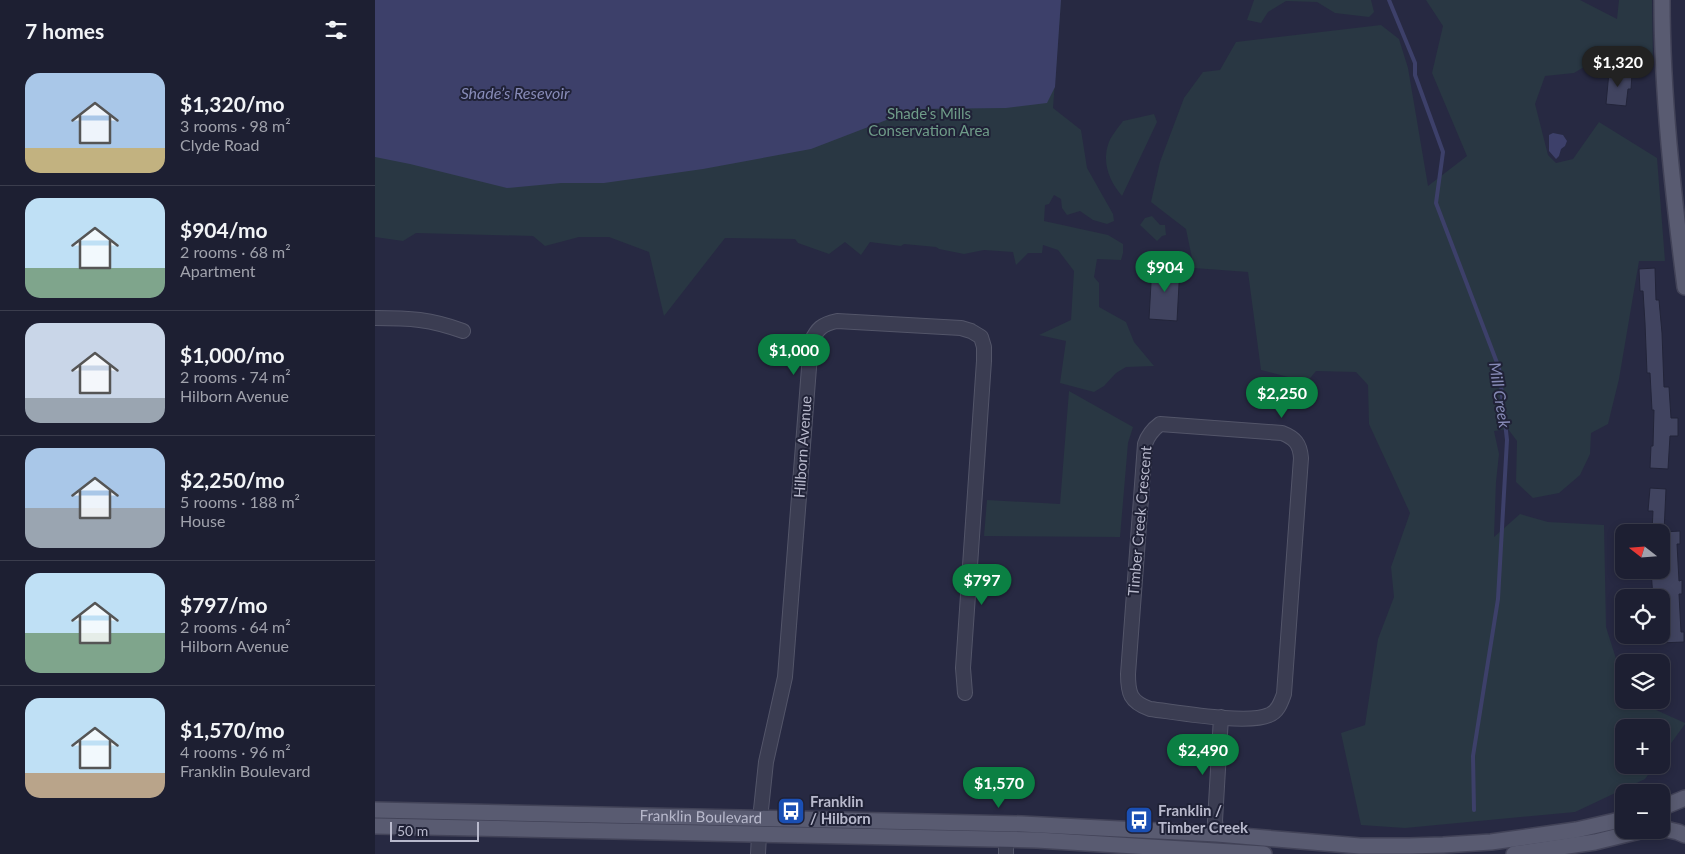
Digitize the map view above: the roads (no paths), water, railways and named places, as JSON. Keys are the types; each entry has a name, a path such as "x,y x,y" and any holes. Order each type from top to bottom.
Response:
{"main road":[{"path":"1663,0 1667,112 1674,200 1685,287"},
{"path":"1670,803 1683,796"},
{"name":"Franklin Boulevard","path":"375,810 1022,824 1217,834 1360,846 1443,845 1491,842 1577,830 1615,820"},
{"name":"Franklin Boulevard","path":"375,826 759,835 1006,847 1037,840 1264,854"},
{"path":"1670,830 1685,835"},
{"path":"1514,854 1595,842 1615,837"}],"street":[{"path":"375,318 413,318 439,322 463,331"},
{"name":"Hilborn Avenue","path":"760,819 766,762 785,677 811,342 816,330 825,323 837,321 961,328 981,337 984,361 963,668 965,693"},
{"name":"Timber Creek Crescent","path":"1160,424 1282,433 1295,440 1300,448 1301,458 1284,694 1275,712 1269,716 1250,720 1221,717 1150,709 1139,705 1131,697 1128,686 1145,444 1147,436 1160,424"},
{"path":"1217,834 1215,821 1221,717"},
{"path":"758,854 759,835"}],"water":[{"name":"Shade’s Resevoir","path":"375,0 1061,0 1055,87 1047,103 1006,108 915,109 811,149 703,169 604,183 561,183 507,188 375,157"},
{"path":"1553,133 1563,135 1567,141 1556,159 1549,151 1549,135"}],"waterway":[{"name":"Mill Creek","path":"1389,0 1415,63 1415,75 1443,152 1436,203 1499,368 1507,440 1498,599 1473,756 1474,810"}],"place":[{"name":"Franklin / Hilborn","path":"791,811"},
{"name":"Franklin / Timber Creek","path":"1139,820"}],"park label":[{"name":"Shade’s Mills Conservation Area","path":"929,122"}]}
